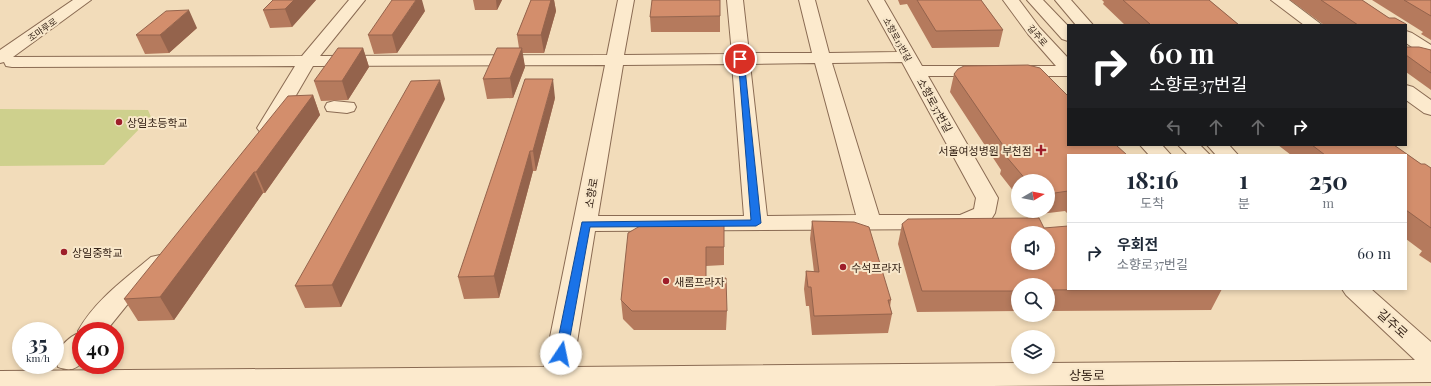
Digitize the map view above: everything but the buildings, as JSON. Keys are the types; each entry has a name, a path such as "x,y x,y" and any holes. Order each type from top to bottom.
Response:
{"street":[{"name":"조마루로","path":"6,60 83,0"},
{"path":"254,147 307,61 357,0"},
{"name":"소향로","path":"555,382 586,224 626,0"},
{"path":"735,0 756,223"},
{"path":"807,0 822,58 870,223"},
{"name":"소향로13번길","path":"876,0 912,64 1067,71"},
{"name":"길주로","path":"1011,0 1034,31 1067,67"},
{"name":"길주로","path":"1035,0 1067,35"},
{"path":"1063,0 1084,24"},
{"path":"1279,0 1313,24"},
{"path":"1407,37 1431,53"},
{"path":"1407,54 1431,53"},
{"path":"6,60 307,61 822,58 912,64"},
{"name":"소향로37번길","path":"586,224 963,222 984,213 987,198 912,64"},
{"path":"1407,92 1431,109"},
{"path":"1151,146 1160,154"},
{"path":"1189,146 1199,154"},
{"path":"1218,146 1227,154"},
{"path":"98,322 118,298 158,265 173,247"},
{"name":"길주로","path":"1356,290 1431,358"},
{"name":"상동로","path":"0,383 185,384 1099,380 1431,371"}],"green space":[{"path":"0,109 148,110 151,117 104,165 0,166"}],"place":[{"name":"상일초등학교","path":"119,122"},
{"name":"서울여성병원 부천점","path":"1041,150"},
{"name":"상일중학교","path":"64,252"},
{"name":"수석프라자","path":"843,267"},
{"name":"새롬프라자","path":"666,281"}],"route":[{"path":"561,354 586,224 756,223 740,59"}]}
